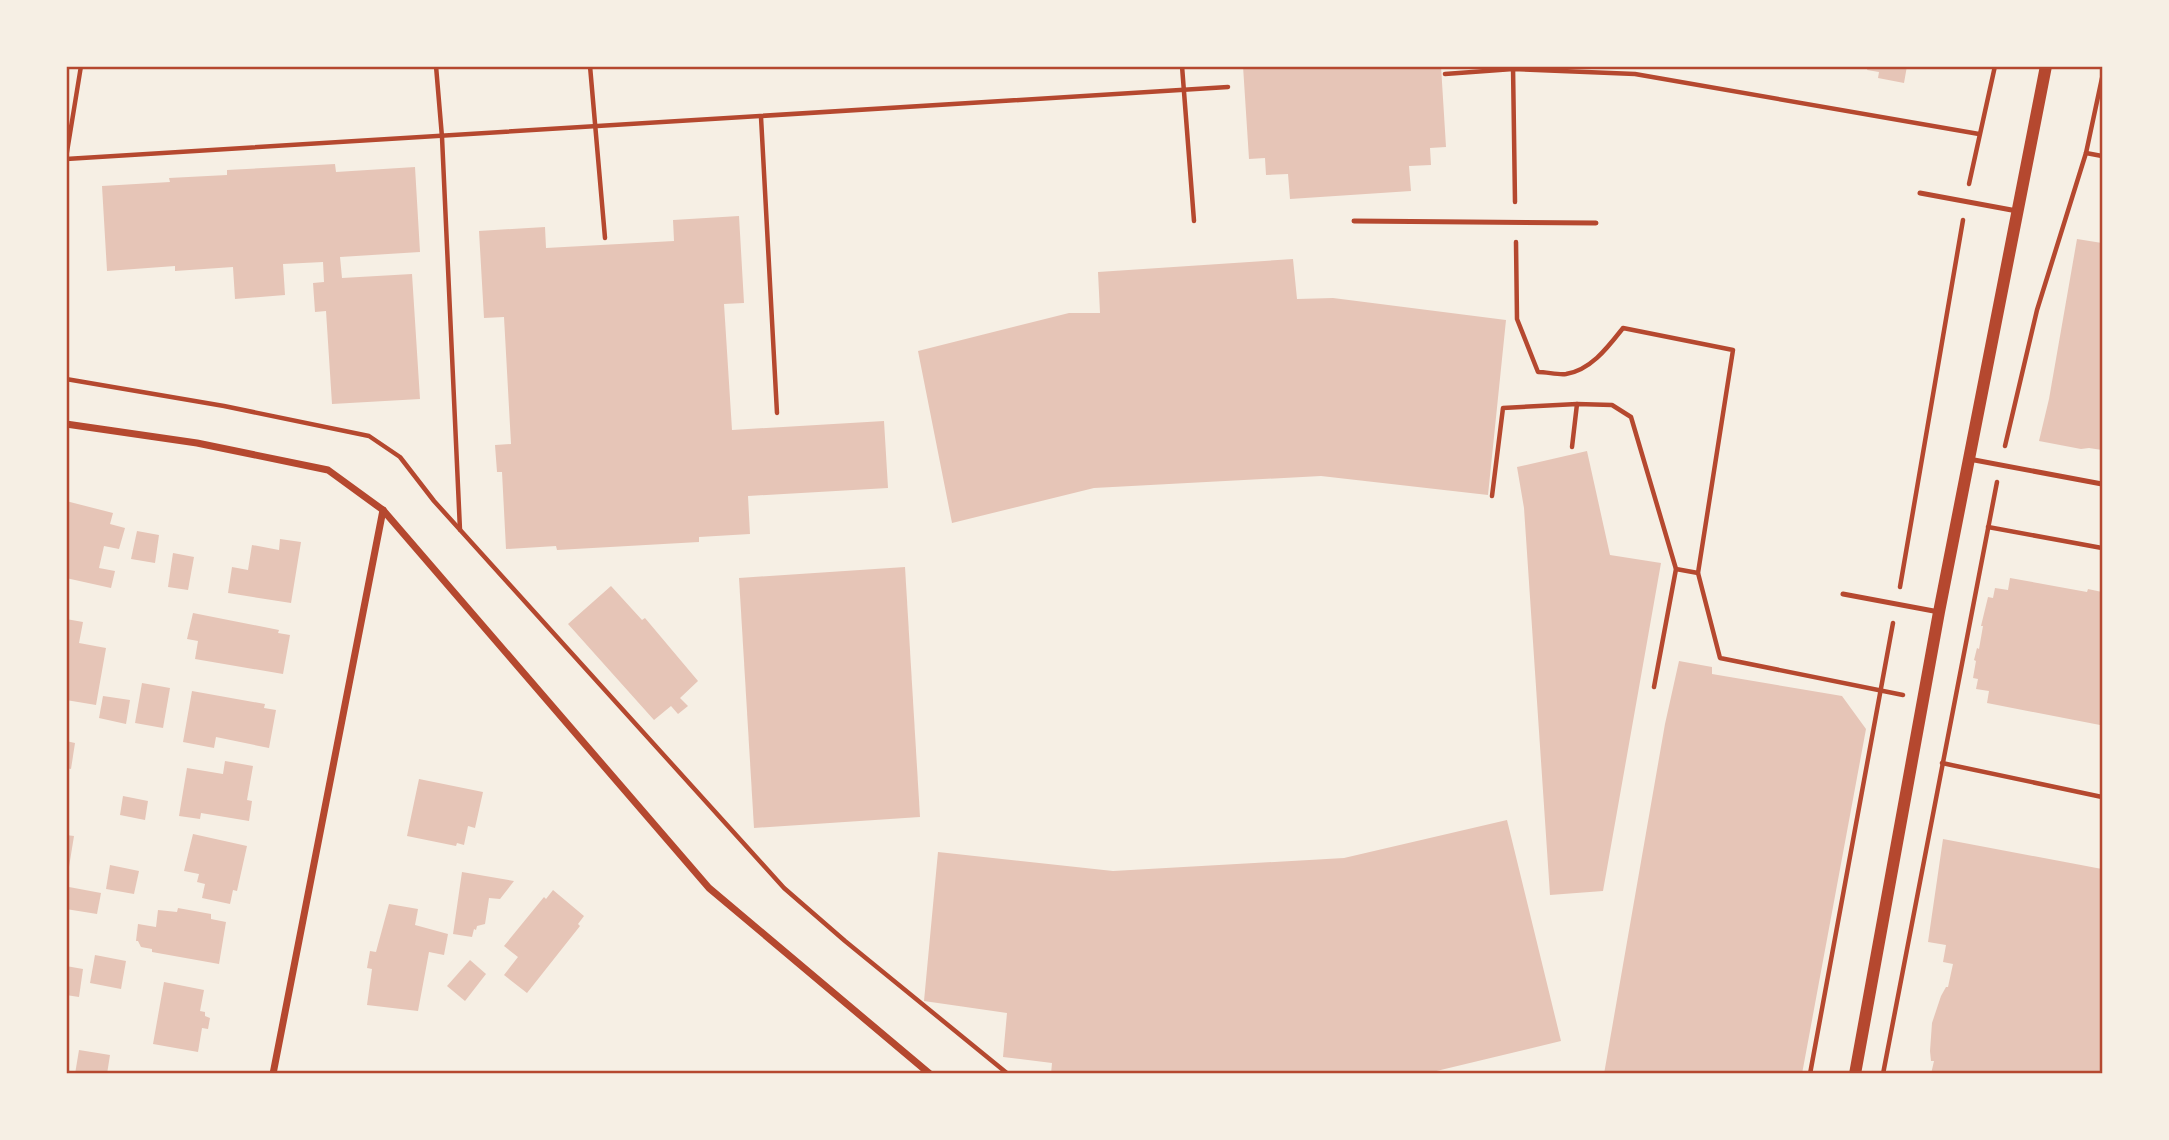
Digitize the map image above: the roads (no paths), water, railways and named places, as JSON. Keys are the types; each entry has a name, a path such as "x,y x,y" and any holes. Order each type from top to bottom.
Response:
{"street":[{"path":"1855,1073 1939,612 2046,66"},
{"path":"66,424 197,443 328,470 383,510 709,888 930,1073"},
{"path":"273,1073 383,510"}],"lane":[{"path":"1920,193 2018,211"},
{"path":"1354,220 1596,223"},
{"path":"1969,459 2102,484"},
{"path":"1843,594 1939,612"}]}
